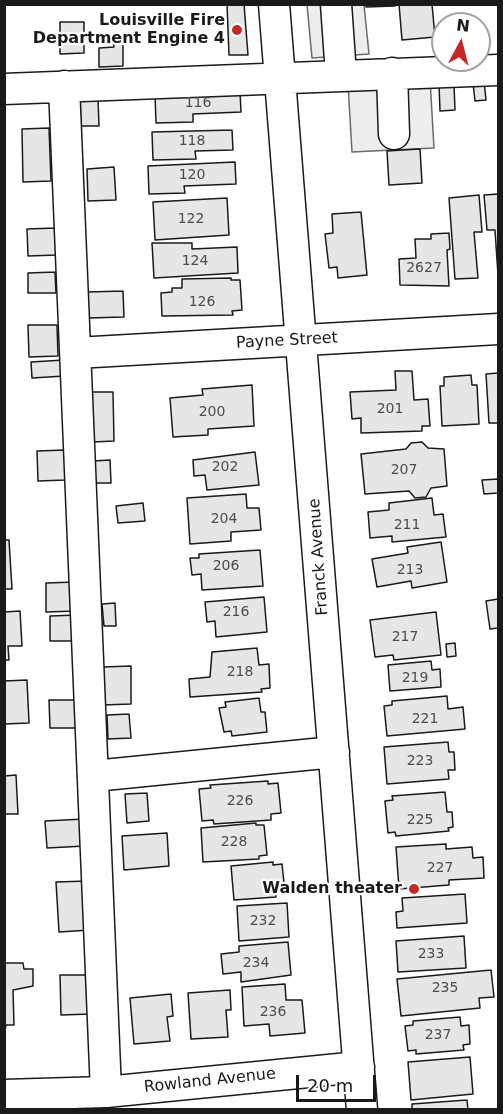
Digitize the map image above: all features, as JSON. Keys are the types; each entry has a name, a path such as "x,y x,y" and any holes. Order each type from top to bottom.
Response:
{"street":[{"name":"Franck Avenue","path":"274,4 362,1110"},
{"path":"336,4 341,75"},
{"path":"4,89 392,73 496,66"},
{"path":"392,73 394,134"},
{"path":"64,86 94,776 101,1098"},
{"name":"Payne Street","path":"76,353 498,329"},
{"path":"94,776 334,752"},
{"name":"Rowland Avenue","path":"4,1095 101,1098 358,1067"}],"shaded area":[{"path":"307,5 364,5 369,54 312,58"},
{"path":"430,79 434,148 352,152 348,84"}],"building":[{"name":"Louisville Fire Department Engine 4","path":"227,4 244,4 248,55 229,55"},
{"path":"366,4 395,4 395,6 366,7"},
{"path":"399,4 432,4 431,37 402,40"},
{"path":"60,22 84,22 84,53 60,54"},
{"path":"113,41 123,41 123,66 99,67 99,48 114,47"},
{"path":"484,81 486,100 475,101 473,83"},
{"path":"439,85 454,85 455,110 440,111"},
{"path":"240,91 241,112 193,114 193,122 156,123 155,94"},
{"path":"80,98 98,98 99,126 81,126"},
{"path":"49,128 51,181 23,182 22,129"},
{"path":"232,130 233,150 195,151 196,159 153,160 152,132"},
{"path":"420,149 422,183 389,185 387,151"},
{"path":"235,162 236,184 184,186 185,193 149,194 148,166"},
{"path":"114,167 116,200 88,201 87,169"},
{"path":"498,194 498,275 495,230 487,230 484,195"},
{"path":"479,195 482,232 474,232 478,278 455,279 449,198"},
{"path":"227,198 229,235 155,240 153,202"},
{"path":"361,212 367,275 338,278 337,267 329,268 325,234 333,233 332,214"},
{"path":"56,228 57,255 28,256 27,229"},
{"path":"449,233 450,249 447,250 449,286 400,285 399,259 416,258 415,239 431,239 431,234"},
{"path":"152,243 192,243 192,249 237,247 238,273 154,278"},
{"path":"55,272 56,293 28,293 28,273"},
{"path":"231,278 231,280 240,280 242,310 232,311 233,315 162,316 161,293 172,292 172,288 182,288 182,279"},
{"path":"123,291 124,317 88,318 87,292"},
{"path":"28,325 57,325 58,356 29,357"},
{"path":"64,360 65,376 32,378 31,362"},
{"path":"395,371 412,371 414,400 428,399 430,426 422,426 422,431 361,433 361,418 352,419 350,392 396,390"},
{"path":"498,373 498,423 489,423 486,374"},
{"path":"471,375 472,385 477,385 479,424 442,426 440,386 444,386 444,377"},
{"path":"252,385 254,426 208,429 208,435 173,437 170,398 203,395 202,389"},
{"path":"92,392 113,392 114,441 93,442"},
{"path":"422,442 428,448 444,449 447,486 431,488 426,497 415,498 409,491 365,494 361,454 406,449 411,443"},
{"path":"65,450 66,480 38,481 37,451"},
{"path":"255,452 259,485 207,490 205,475 194,476 193,460"},
{"path":"110,460 111,483 95,483 93,461"},
{"path":"498,479 498,493 484,494 482,480"},
{"path":"246,494 247,508 259,508 261,530 231,532 231,541 190,544 187,498"},
{"path":"432,498 434,515 443,514 446,537 392,542 392,536 370,538 368,512 389,510 389,503"},
{"path":"143,503 145,521 118,523 116,506"},
{"path":"4,540 9,540 12,589 4,589"},
{"path":"441,542 447,582 412,588 411,581 377,587 372,559 408,553 407,547"},
{"path":"260,550 263,586 202,590 201,574 192,575 190,558 199,558 199,554"},
{"path":"76,582 76,611 46,612 46,583"},
{"path":"264,597 267,632 216,637 215,621 207,622 205,602"},
{"path":"498,599 498,628 490,629 486,601"},
{"path":"115,603 116,626 104,626 102,604"},
{"path":"20,611 22,646 8,646 9,660 4,660 4,612"},
{"path":"436,612 441,655 394,660 393,655 375,657 370,620"},
{"path":"77,615 77,641 50,641 50,616"},
{"path":"455,643 456,656 447,657 446,644"},
{"path":"257,648 259,665 269,664 270,688 261,689 262,692 190,697 189,679 210,677 212,652"},
{"path":"431,661 432,670 440,669 441,687 390,691 388,665"},
{"path":"131,666 131,704 103,705 103,667"},
{"path":"27,680 29,723 4,724 4,681"},
{"path":"447,696 448,709 463,707 465,729 387,736 384,706 392,705 392,701"},
{"path":"259,698 261,712 265,712 267,732 232,736 231,731 224,732 219,708 226,707 225,702"},
{"path":"49,700 76,700 77,728 50,728"},
{"path":"129,714 131,738 108,739 107,715"},
{"path":"448,742 449,752 454,752 455,770 448,770 449,779 387,784 384,747"},
{"path":"16,775 18,814 4,814 4,776"},
{"path":"268,781 268,784 278,783 281,813 271,814 271,820 214,824 213,820 202,821 199,789 211,788 210,785"},
{"path":"445,792 447,812 452,812 453,827 448,828 449,831 396,836 395,832 388,833 385,801 393,800 392,796"},
{"path":"147,793 149,821 127,823 125,794"},
{"path":"84,819 85,846 47,848 45,821"},
{"path":"256,823 256,825 264,825 267,855 259,856 259,859 203,862 201,828"},
{"path":"167,833 169,866 124,870 122,836"},
{"path":"446,844 446,849 472,847 473,858 483,857 484,878 449,880 449,885 399,889 396,847"},
{"path":"273,862 273,865 282,864 285,892 276,892 276,897 234,900 231,866"},
{"path":"88,881 90,930 59,932 56,882"},
{"path":"465,894 467,923 397,928 396,912 403,911 402,898"},
{"path":"287,903 289,937 239,941 237,906"},
{"path":"464,936 466,968 398,972 396,941"},
{"path":"288,942 291,975 241,982 241,972 223,974 221,954 239,952 239,946"},
{"path":"4,963 23,963 24,969 33,969 33,986 13,990 14,1025 6,1025 4,1036"},
{"path":"491,970 494,997 479,998 480,1008 401,1016 397,979"},
{"path":"60,975 90,975 91,1014 61,1015"},
{"path":"285,984 286,1000 302,1000 305,1033 270,1036 269,1024 244,1026 242,987"},
{"path":"230,990 231,1010 226,1010 228,1037 191,1039 188,993"},
{"path":"171,994 173,1016 167,1017 170,1041 134,1044 130,998"},
{"path":"460,1017 461,1026 469,1025 470,1044 463,1045 464,1050 416,1054 416,1050 408,1051 405,1026 413,1025 413,1021"},
{"path":"470,1057 473,1094 411,1100 408,1062"},
{"path":"467,1100 468,1110 412,1110 412,1104"}],"place":[{"name":"Louisville Fire Department Engine 4","path":"237,30"},
{"name":"Walden theater","path":"414,889"}]}
